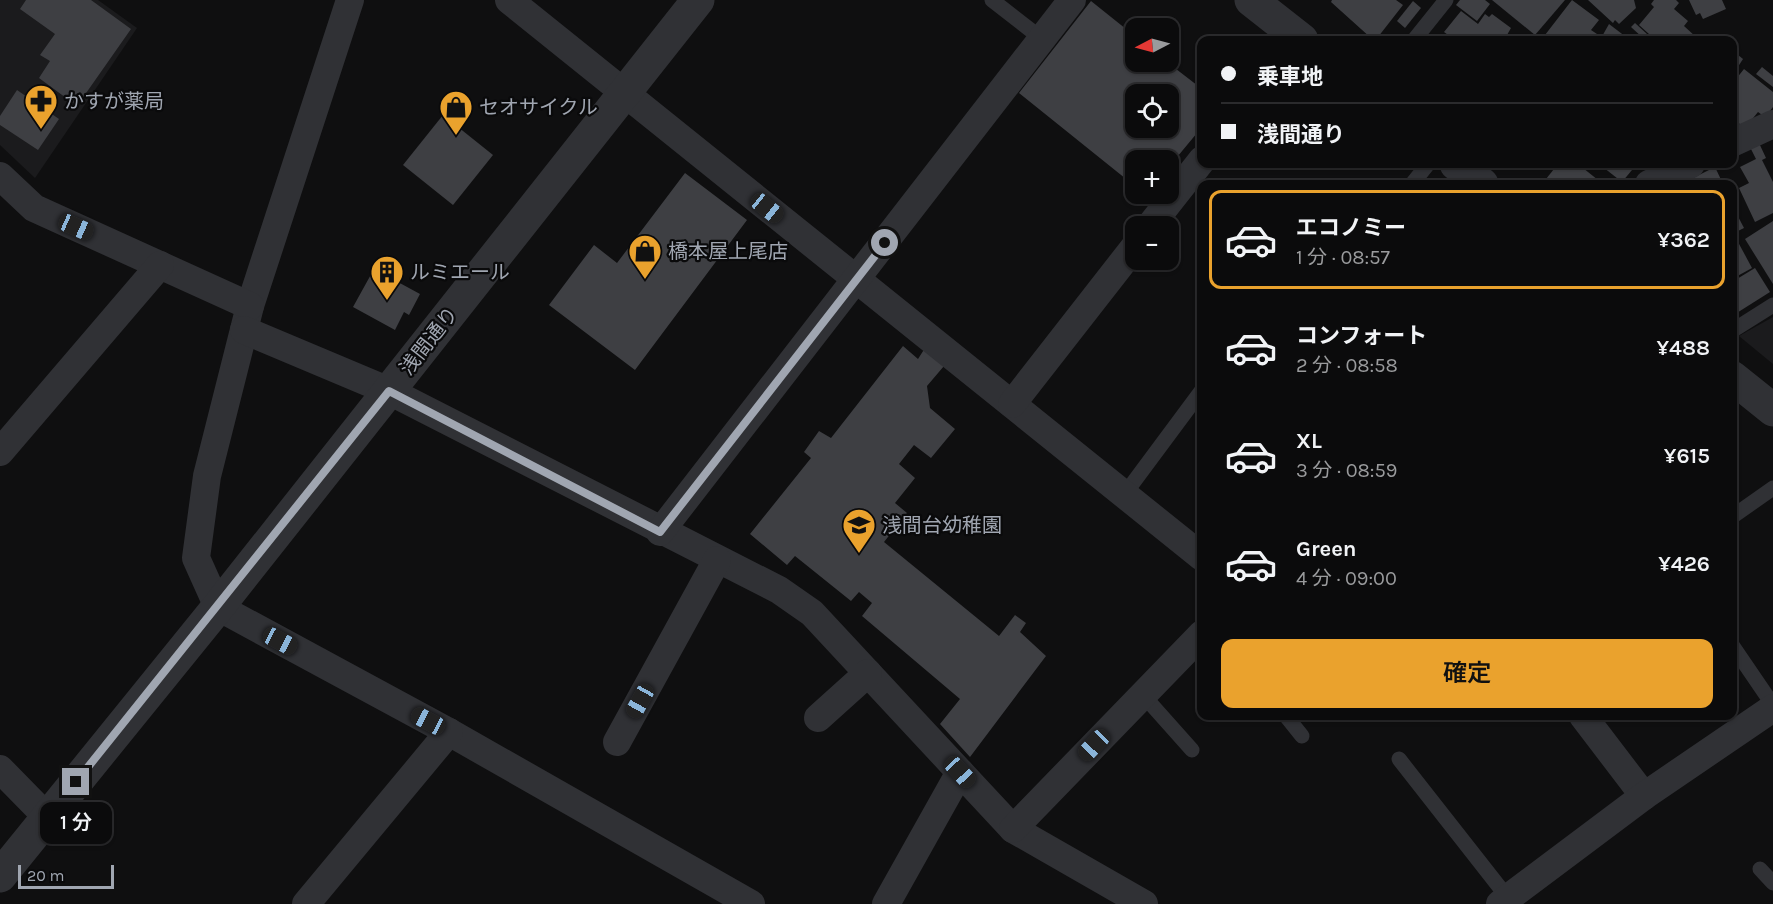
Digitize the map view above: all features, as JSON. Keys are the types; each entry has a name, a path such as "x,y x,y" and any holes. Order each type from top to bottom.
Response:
{"street":[{"path":"350,0 247,318 207,476 196,558 218,607 449,732 751,904"},
{"path":"509,0 1197,553"},
{"name":"浅間通り","path":"0,876 218,607 698,0"},
{"path":"660,532 1072,0"},
{"path":"1251,0 1294,36"},
{"path":"1737,139 1773,124"},
{"path":"1158,216 1197,166"},
{"path":"1461,168 1477,180"},
{"path":"1657,180 1683,168"},
{"path":"0,176 34,208 160,265 247,318 660,532 779,590 812,613 1013,829 1144,904"},
{"path":"1012,404 1125,259"},
{"path":"4,439 160,265"},
{"path":"1737,381 1773,410"},
{"path":"617,741 717,560"},
{"path":"1013,829 1197,639"},
{"path":"818,718 868,674"},
{"path":"1504,901 1644,796 1773,707"},
{"path":"1586,720 1644,796"},
{"path":"306,904 449,732"},
{"path":"0,769 47,817"},
{"path":"886,904 960,772"}],"lane":[{"path":"992,0 1042,39"},
{"path":"1417,36 1446,0"},
{"path":"1415,180 1425,168"},
{"path":"1737,328 1773,305"},
{"path":"1124,495 1197,397"},
{"path":"1737,513 1773,488"},
{"path":"1737,653 1773,707"},
{"path":"1143,695 1192,750"},
{"path":"1289,720 1302,736"},
{"path":"1399,759 1504,901"},
{"path":"1760,869 1773,883"}],"shaded area":[{"path":"0,0 98,0 137,28 35,178 0,145"},
{"path":"1773,317 1773,364 1739,336"}],"building":[{"path":"26,0 91,0 131,29 77,106 39,78 50,61 40,55 55,34 20,9"},
{"path":"1332,0 1396,0 1403,5 1379,36 1373,34 1369,36 1331,2"},
{"path":"1460,0 1485,0 1490,4 1477,21 1456,5"},
{"path":"1492,0 1565,0 1535,35"},
{"path":"1572,0 1599,20 1591,30 1597,34 1595,36 1545,35"},
{"path":"1588,0 1634,0 1636,8 1619,24 1615,20 1613,23"},
{"path":"1654,0 1676,0 1679,3 1674,9 1688,21 1684,26 1695,36 1647,36 1649,34 1639,25 1654,7 1651,4"},
{"path":"1689,0 1722,0 1726,9 1703,19 1700,13 1696,15"},
{"path":"1091,1 1125,28 1125,72 1179,71 1197,85 1197,133 1179,155 1179,150 1125,150 1125,178 1019,93"},
{"path":"1413,1 1421,8 1405,28 1397,21"},
{"path":"1461,11 1478,24 1485,14 1489,17 1492,14 1511,28 1507,35 1509,36 1450,36 1444,32"},
{"path":"1635,23 1647,34 1641,36 1631,27"},
{"path":"1609,24 1625,36 1602,36"},
{"path":"1737,54 1743,59 1737,68"},
{"path":"1762,67 1773,76 1773,87 1756,74"},
{"path":"1744,69 1773,92 1773,107 1765,117 1758,112 1745,128 1737,122 1737,78"},
{"path":"17,90 59,119 38,150 0,125 0,116"},
{"path":"443,115 493,155 453,205 403,165"},
{"path":"1759,143 1766,158 1762,160 1773,182 1773,213 1755,222 1739,188 1749,183 1740,167 1756,159 1750,147"},
{"path":"1555,168 1583,168 1598,180 1547,180"},
{"path":"1604,168 1634,168 1624,180 1619,180"},
{"path":"1716,169 1721,180 1689,180"},
{"path":"685,173 747,220 635,370 549,305 594,245 617,263"},
{"path":"1737,215 1744,228 1737,232"},
{"path":"1773,221 1773,284 1745,239"},
{"path":"1737,242 1752,268 1737,276"},
{"path":"1755,268 1770,292 1737,313 1737,279"},
{"name":"ルミエール","path":"374,269 420,294 409,315 404,312 395,330 353,307"},
{"path":"903,346 918,359 925,348 944,366 927,386 930,408 955,429 931,458 914,445 899,464 915,478 895,503 907,513 884,542 999,636 1015,615 1026,623 1020,632 1046,656 970,757 940,724 960,699 862,616 872,603 859,592 851,601 795,556 787,565 750,534 811,458 804,452 819,431 831,438"}],"place":[{"name":"かすが薬局","path":"41,130"},
{"name":"セオサイクル","path":"456,136"},
{"name":"橋本屋上尾店","path":"645,280"},
{"name":"ルミエール","path":"387,301"},
{"name":"浅間台幼稚園","path":"859,554"}],"route":[{"path":"76,782 389,391 660,532 885,243"}]}
